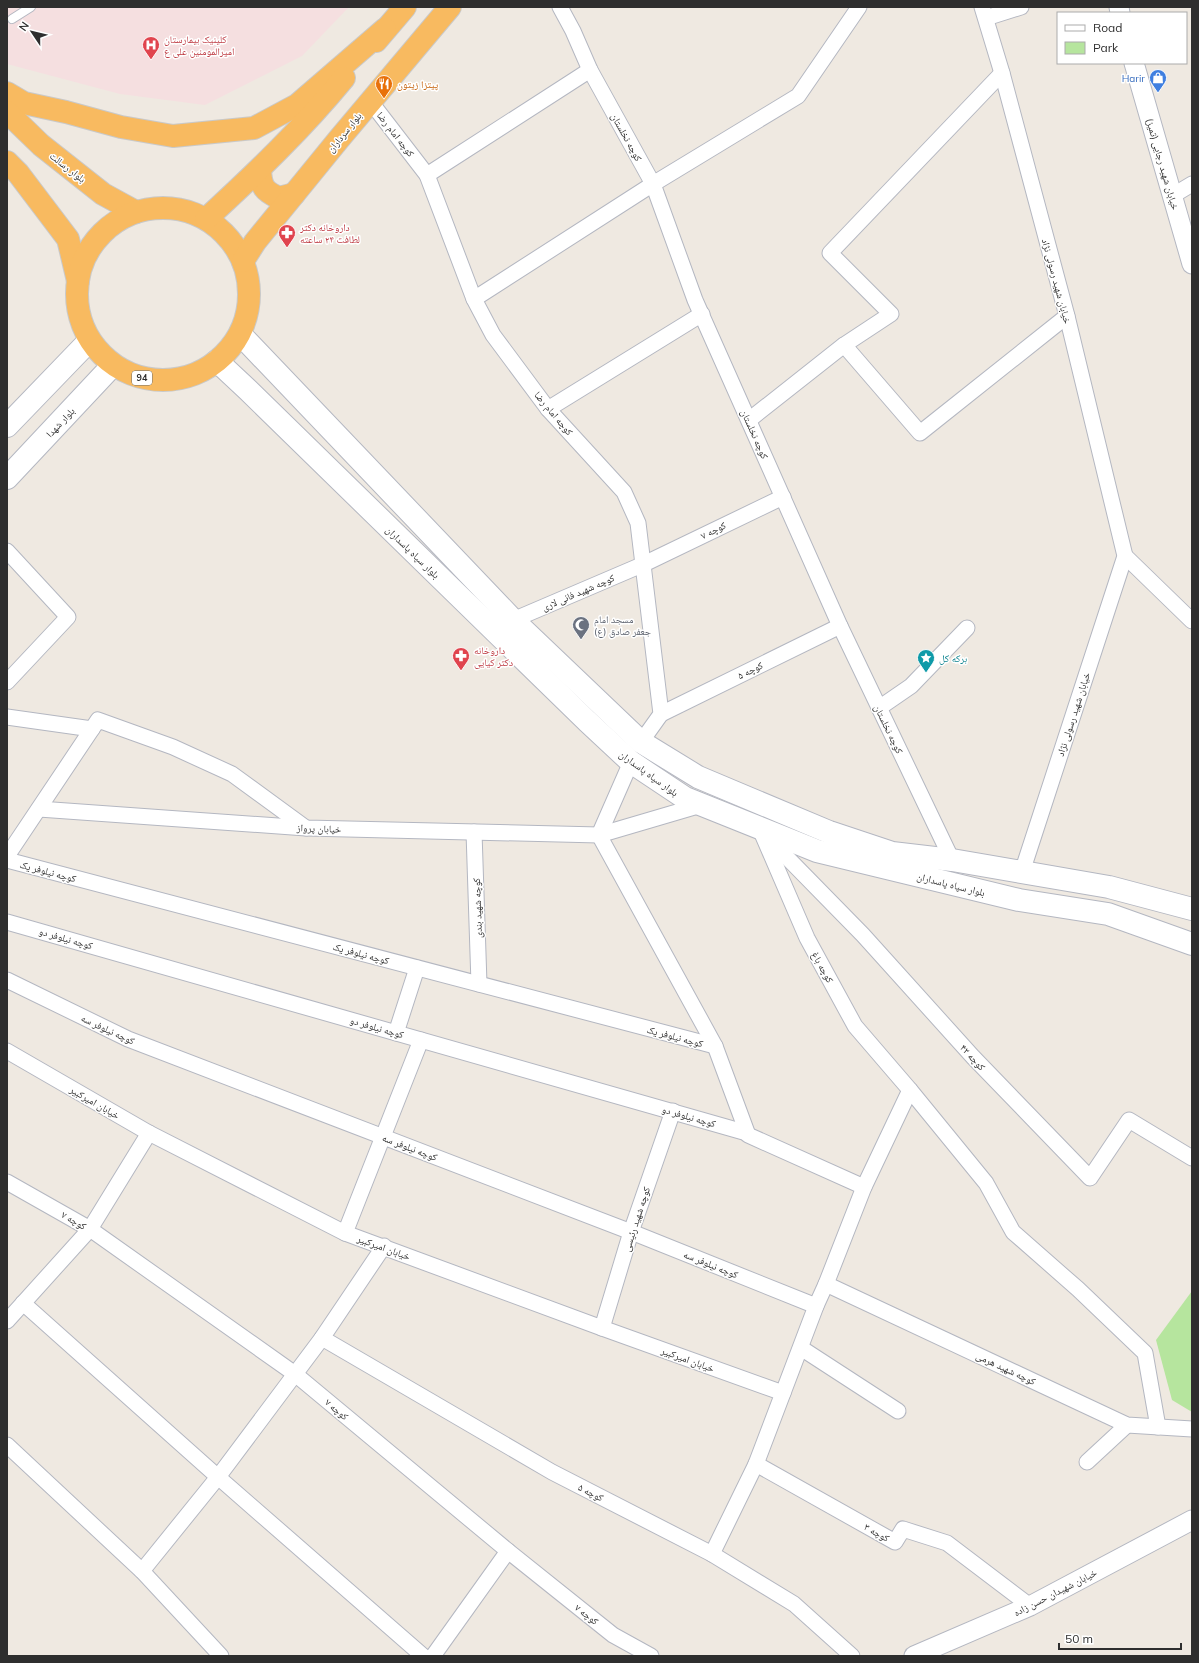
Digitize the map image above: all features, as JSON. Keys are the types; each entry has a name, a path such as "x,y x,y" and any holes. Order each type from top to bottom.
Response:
{"highway":[{"path":"206,219 260,170 320,107 405,7"},
{"name":"بلوار سرداران","path":"243,261 255,242 294,194 370,101 450,7"},
{"path":"7,93 24,103 66,112 121,127 173,136 254,128 297,105 385,29"},
{"name":"بلوار رسالت","path":"7,112 41,145 103,194 136,212"},
{"name":"94","path":"7,162 18,173 68,239 78,281"},
{"path":"260,170 261,182 267,193 279,198 294,194"},
{"name":"94","path":"160,208 184,210 206,219 221,230 234,244 243,261 248,279 249,298 246,316 240,334 226,353 217,362 201,372 184,378 165,381 147,379 129,374 113,365 100,354 89,341 80,322 77,301 78,281 84,258 97,238 115,222 136,212 160,208"}],"main road":[{"name":"بلوار سپاه پاسداران","path":"240,334 513,620 641,742 698,777 829,832 892,853 952,860 1108,887 1192,909"},
{"path":"7,426 89,341"},
{"name":"بلوار سپاه پاسداران","path":"217,362 248,390 581,716 631,762 685,798 817,851 1019,900 1108,914 1192,944"},
{"name":"بلوار شهدا","path":"7,478 113,365"}],"street":[{"name":"کوچه نخلستان","path":"560,7 590,70 653,184 702,314 840,626 952,860"},
{"path":"474,299 653,184 798,96 859,7"},
{"path":"984,13 1021,7"},
{"name":"خیابان شهید رسولی نژاد","path":"984,13 1002,73 1067,316 1125,556 1022,872"},
{"name":"خیابان شهید رجایی (تمیز)","path":"1134,64 1192,264"},
{"path":"427,175 590,70"},
{"path":"749,420 844,345 891,314 830,253 1002,73"},
{"name":"کوچه امام رضا","path":"370,101 427,175 474,299 493,335 548,409 624,492 638,523 661,714"},
{"path":"1172,196 1192,184"},
{"path":"548,409 702,314"},
{"path":"844,345 920,433 1067,316"},
{"name":"کوچه ۷","path":"644,564 783,497"},
{"path":"7,551 68,617 7,682"},
{"path":"1125,556 1192,621"},
{"name":"کوچه شهید فانی لاری","path":"513,620 644,564"},
{"name":"کوچه ۵","path":"661,714 840,626"},
{"path":"879,708 912,686 967,628"},
{"path":"641,742 661,714"},
{"path":"7,716 92,729"},
{"path":"7,856 98,720 173,747 232,774 306,828"},
{"path":"631,762 599,835 715,1046 747,1133"},
{"name":"خیابان پرواز","path":"39,809 306,828 599,835 701,805"},
{"name":"کوچه باغ","path":"760,829 807,938 855,1026 910,1090 986,1184 1012,1232 1078,1289 1145,1353 1158,1427"},
{"name":"کوچه ۴۲","path":"760,829 863,935 972,1057 1090,1178 1129,1120 1192,1158"},
{"name":"کوچه شهید بندی","path":"474,832 479,984"},
{"name":"کوچه نیلوفر یک","path":"7,860 715,1046"},
{"name":"کوچه نیلوفر دو","path":"7,922 747,1133 748,1135 864,1187"},
{"path":"396,1033 417,968"},
{"name":"کوچه نیلوفر سه","path":"7,980 128,1039 631,1232 816,1306"},
{"path":"345,1233 421,1040"},
{"name":"خیابان امیرکبیر","path":"7,1051 149,1133 345,1233 783,1393"},
{"path":"712,1554 756,1464 816,1306 864,1187 910,1090"},
{"name":"کوچه شهید رئیسی","path":"602,1328 631,1232 673,1111"},
{"path":"7,1321 90,1229 149,1133"},
{"name":"کوچه ۷","path":"7,1182 90,1229 295,1374 508,1551 613,1635 651,1656"},
{"path":"142,1571 218,1476 322,1338 384,1246"},
{"name":"کوچه شهید هرمی","path":"826,1284 1127,1425 1192,1429"},
{"path":"23,1302 423,1656"},
{"name":"کوچه ۵","path":"322,1338 552,1472 712,1554 794,1604 852,1656"},
{"path":"801,1348 898,1411"},
{"path":"1087,1462 1127,1425"},
{"path":"7,1445 142,1571 222,1656"},
{"name":"کوچه ۳","path":"756,1464 895,1542 903,1529 947,1543 1030,1606"},
{"name":"خیابان شهیدان حسن زاده","path":"914,1656 1030,1606 1192,1520"},
{"path":"433,1656 508,1551"}],"lane":[{"path":"12,19 31,7"}],"shaded area":[{"name":"کلینیک بیمارستان امیرالمومنین علی ع","path":"7,7 349,7 302,56 205,105 120,94 7,64"}],"green space":[{"path":"1192,1291 1192,1412 1172,1400 1156,1340"}],"place":[{"name":"کلینیک بیمارستان امیرالمومنین علی ع","path":"151,60"},
{"name":"Harir","path":"1158,93"},
{"name":"پیتزا زیتون","path":"384,99"},
{"name":"داروخانه دکتر لطافت ۲۴ ساعته","path":"287,248"},
{"name":"مسجد امام جعفر صادق (ع)","path":"581,640"},
{"name":"داروخانه دکتر کیایی","path":"461,671"},
{"name":"برکه کل","path":"926,673"}]}
